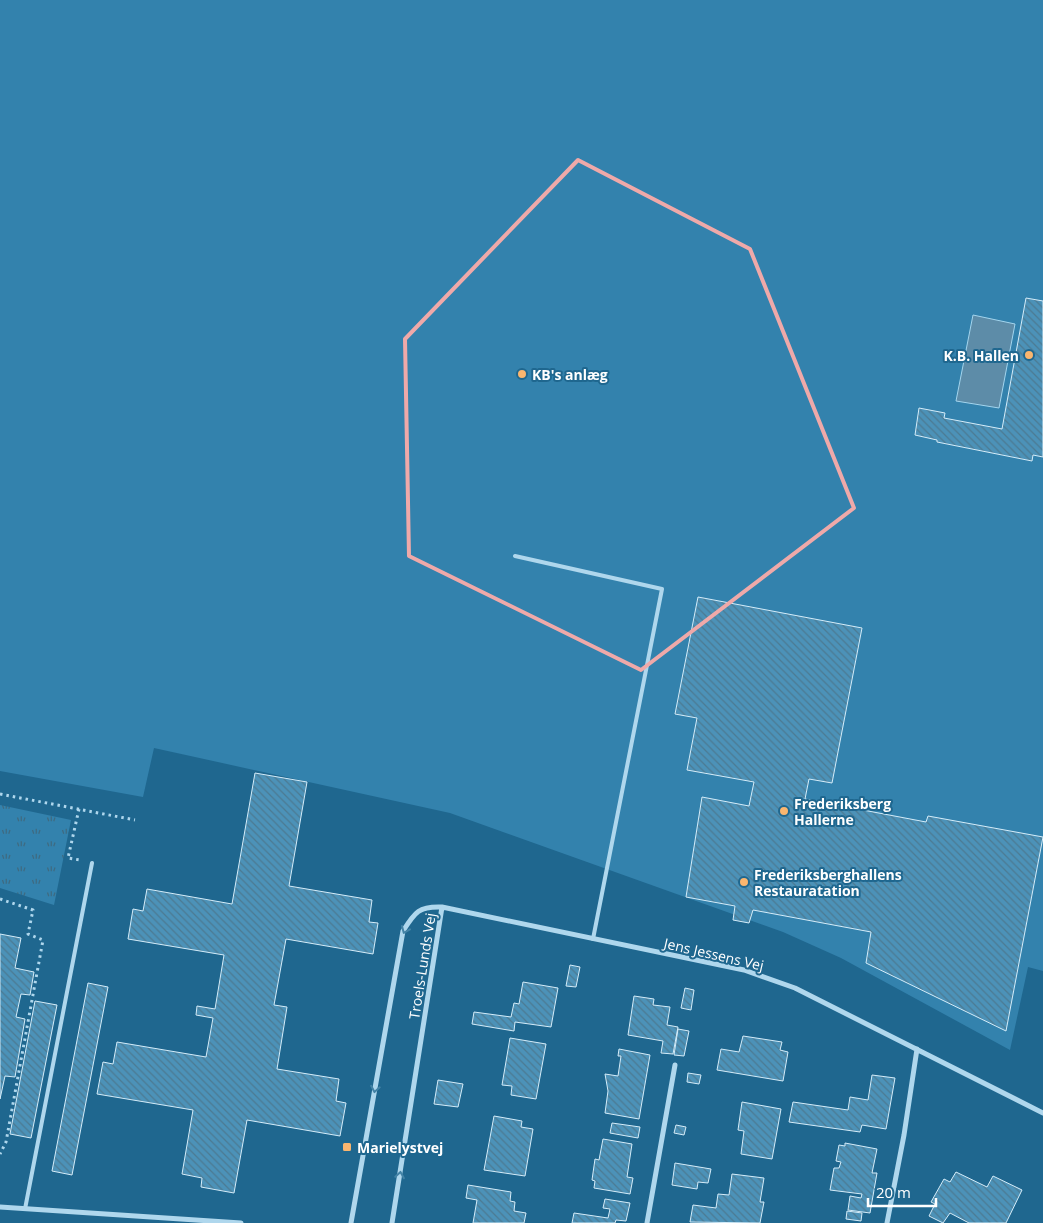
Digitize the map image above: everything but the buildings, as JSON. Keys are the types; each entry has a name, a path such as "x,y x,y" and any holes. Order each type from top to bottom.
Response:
{"street":[{"name":"Troels-Lunds Vej","path":"351,1223 403,931 414,914 427,907 442,907 392,1223"},
{"name":"Jens Jessens Vej","path":"442,907 744,970 795,988 1043,1113"},
{"path":"887,1223 904,1135 917,1049"},
{"path":"647,1223 675,1065"},
{"path":"0,1207 241,1223"}],"lane":[{"path":"515,556 662,589 593,939"},
{"path":"25,1209 92,863"}],"path":[{"path":"0,794 135,820"},
{"path":"79,809 68,858 92,863"},
{"path":"0,898 34,910 28,934 43,940 6,1142 0,1154"}],"highlighted area":[{"path":"578,160 750,249 854,508 641,670 409,556 405,339"}],"green space":[{"name":"KB's anlæg","path":"0,0 1043,0 1043,971 1028,967 1010,1050 841,958 783,932 450,813 154,748 143,797 0,771"},
{"path":"0,805 71,820 54,905 0,888"}],"shaded area":[{"path":"973,315 1015,324 999,408 956,401"}],"place":[{"name":"K.B. Hallen","path":"1029,355"},
{"name":"KB's anlæg","path":"522,374"},
{"name":"Frederiksberg Hallerne","path":"784,811"},
{"name":"Frederiksberghallens Restauratation","path":"744,882"},
{"name":"Marielystvej","path":"347,1147"}]}
